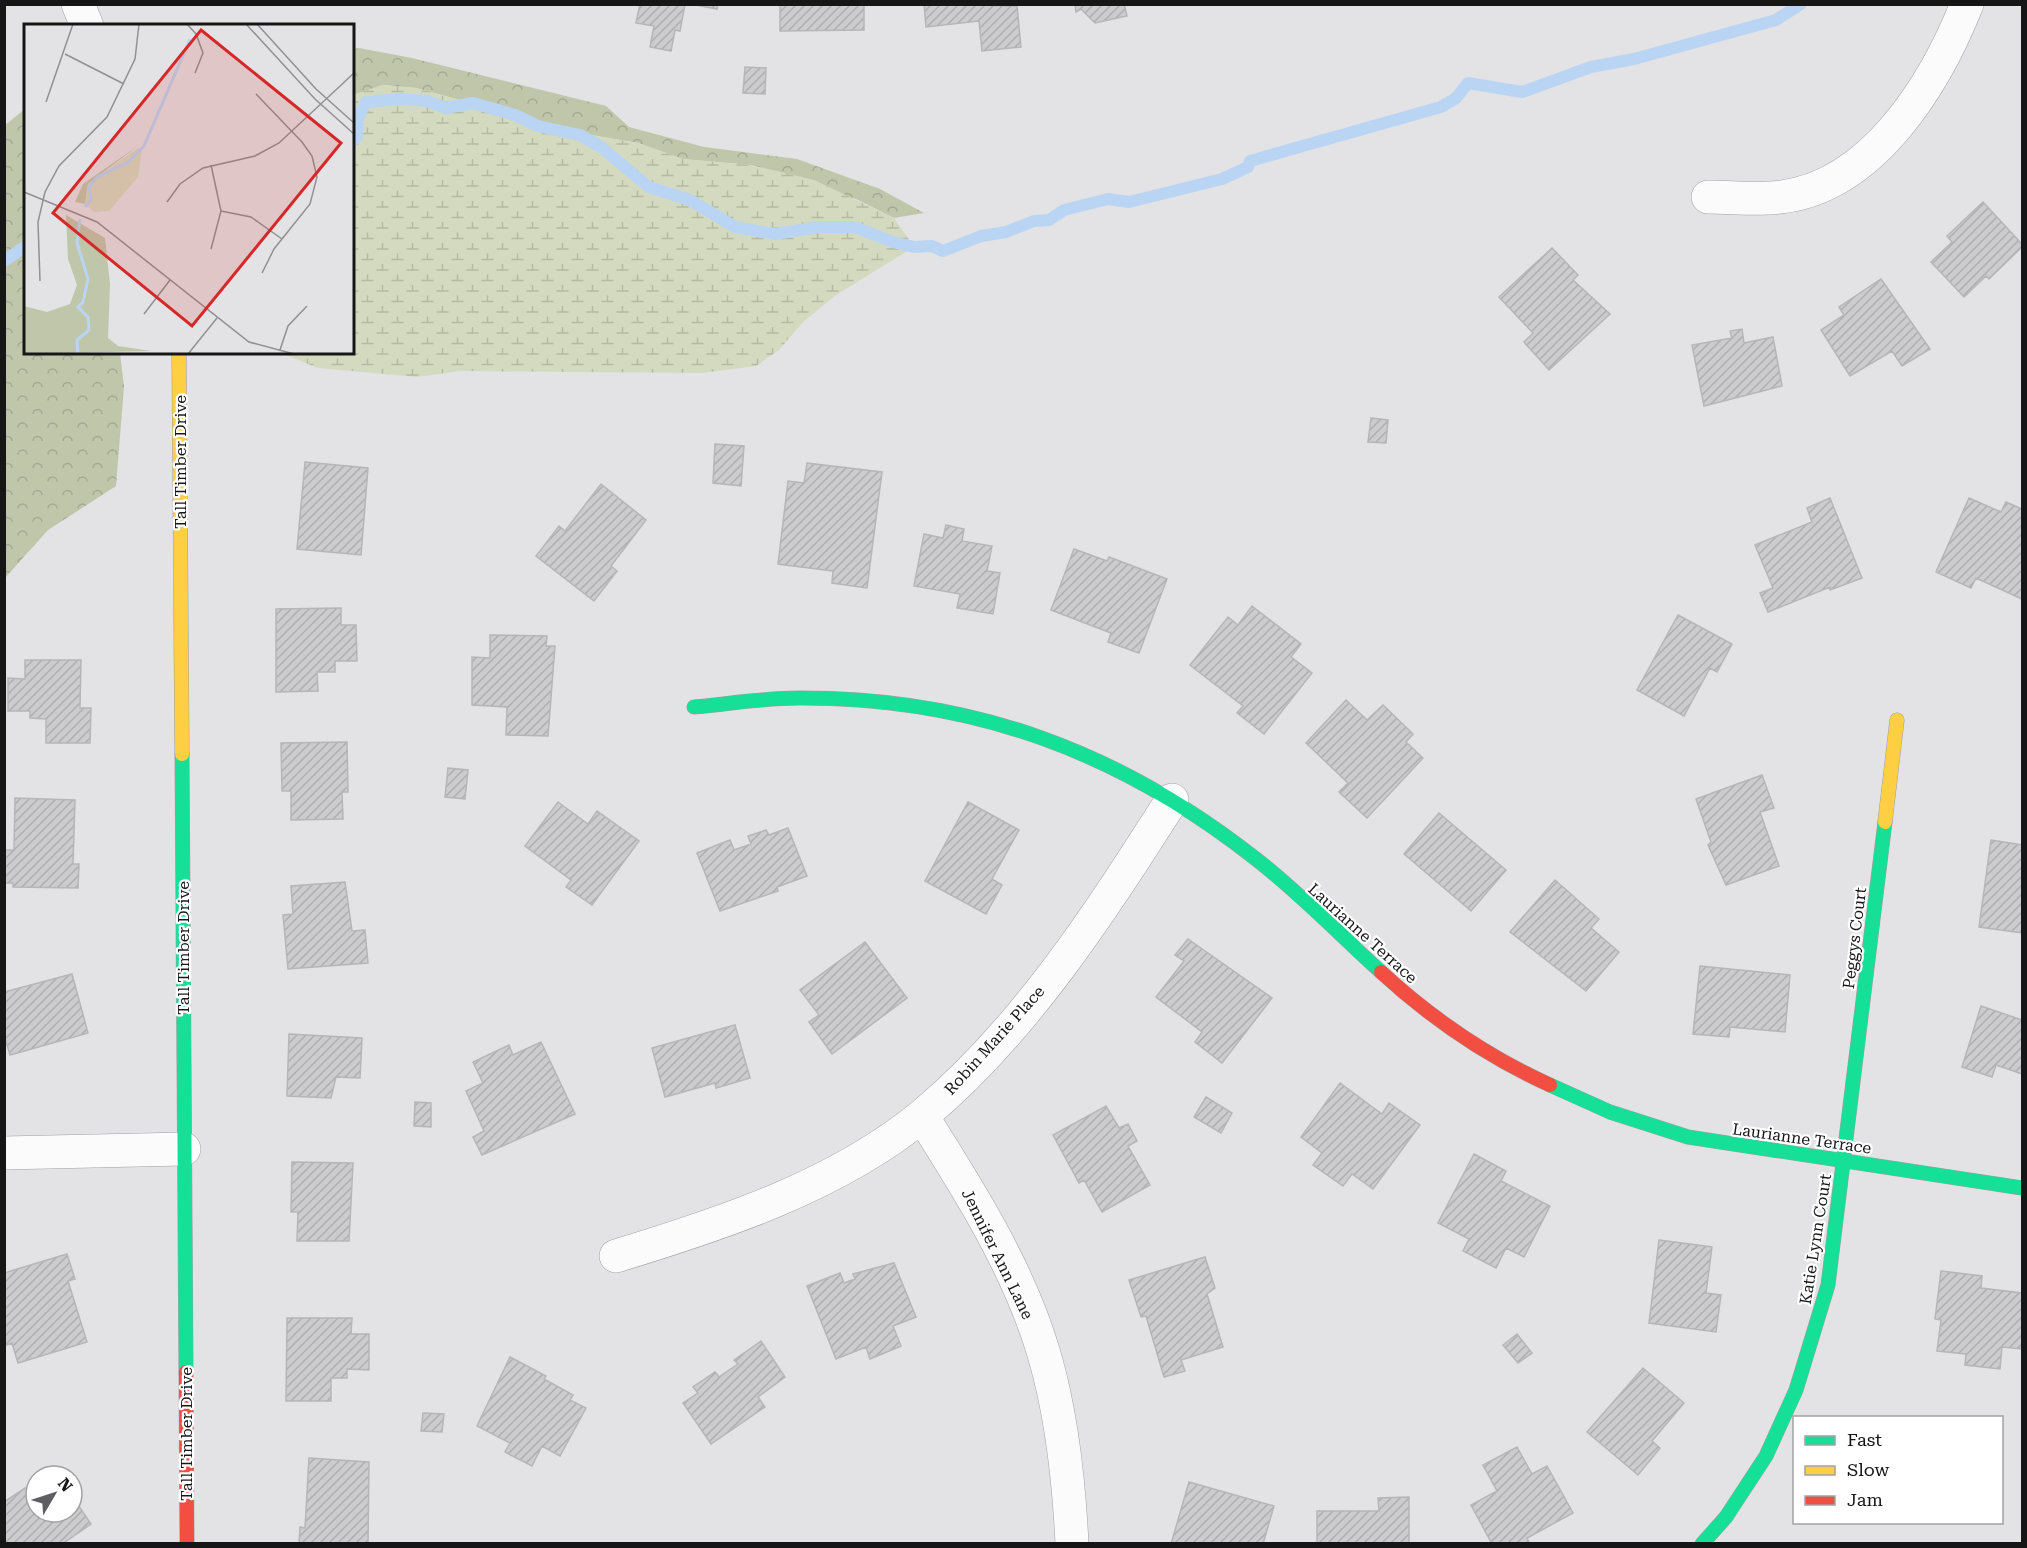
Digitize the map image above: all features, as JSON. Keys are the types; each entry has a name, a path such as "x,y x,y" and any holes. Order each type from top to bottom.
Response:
{"street":[{"path":"78,4 86,24"},
{"path":"1708,197 1782,197 1822,185 1857,164 1885,140 1921,95 1951,45 1967,4"},
{"name":"Tall Timber Drive","path":"179,354 186,1544"},
{"name":"Laurianne Terrace","path":"694,707 820,699 880,701 971,715 1034,733 1108,764 1172,800 1258,860 1409,998 1477,1046 1535,1078 1610,1112 1688,1137 2022,1188"},
{"name":"Peggys Court","path":"1845,1160 1897,720"},
{"name":"Robin Marie Place","path":"616,1256 744,1214 808,1185 867,1153 922,1116 965,1076 1033,1000 1106,903 1172,800"},
{"name":"Jennifer Ann Lane","path":"922,1116 970,1191 1018,1287 1044,1354 1056,1407 1070,1496 1072,1544"},
{"path":"4,1153 184,1149"},
{"name":"Katie Lynn Court","path":"1702,1544 1743,1496 1780,1429 1808,1358 1828,1285 1845,1160"}],"green space":[{"path":"354,49 412,58 606,106 629,127 704,147 797,159 880,189 924,213 894,218 856,199 751,165 683,159 638,143 538,126 515,115 416,88 383,85 354,95"},
{"path":"383,85 416,88 515,115 538,126 638,143 683,159 751,165 814,180 894,218 914,247 836,295 803,322 779,350 756,366 702,373 460,371 417,377 318,368 283,354 354,354 354,95"},
{"path":"24,110 24,354 120,354 124,387 116,486 48,530 5,578 4,126"}],"building":[{"path":"640,4 685,4 680,31 675,30 671,51 650,47 654,26 636,23"},
{"path":"691,4 718,4 717,9"},
{"path":"780,4 864,4 864,30 780,31"},
{"path":"924,4 1017,6 1021,47 982,51 979,21 926,27"},
{"path":"1075,4 1124,4 1127,16 1095,23 1081,9 1076,12"},
{"path":"745,67 766,68 765,94 743,93"},
{"path":"1983,202 2022,244 2022,247 1989,279 1986,276 1964,297 1931,262 1952,242 1947,236"},
{"path":"1552,248 1578,275 1573,280 1610,314 1549,370 1524,342 1533,333 1499,297"},
{"path":"1881,279 1930,349 1902,366 1892,351 1850,376 1821,330 1844,315 1839,307"},
{"path":"1742,329 1744,343 1773,337 1782,386 1704,406 1692,345 1732,338 1730,331"},
{"path":"1371,418 1388,420 1386,443 1368,442"},
{"path":"715,444 744,446 741,486 713,483"},
{"path":"305,462 368,468 361,555 297,549"},
{"path":"807,463 882,472 867,588 832,583 833,571 778,564 788,481 804,483"},
{"path":"601,484 646,520 611,566 617,571 594,601 536,556 559,526 565,531"},
{"path":"1830,498 1862,578 1830,590 1830,587 1768,612 1760,593 1773,588 1755,545 1812,522 1807,508"},
{"path":"1969,498 2001,512 2006,502 2022,509 2022,599 1976,578 1971,588 1936,572"},
{"path":"946,525 964,529 962,541 992,546 987,571 1000,573 993,614 957,608 960,594 914,586 924,534 943,538"},
{"path":"1074,549 1107,561 1109,557 1167,579 1139,653 1108,642 1111,633 1051,610"},
{"path":"1252,606 1301,644 1291,657 1312,673 1264,734 1237,713 1243,706 1190,665 1228,617 1238,625"},
{"path":"341,608 341,625 356,625 357,661 335,661 335,672 317,672 318,691 276,692 276,609"},
{"path":"1678,615 1732,644 1717,672 1710,668 1684,716 1637,690"},
{"path":"490,635 547,636 546,646 555,646 548,736 506,735 507,707 472,705 472,657 490,658"},
{"path":"25,660 81,660 80,708 91,708 90,743 46,743 46,719 30,718 30,711 8,711 8,678 25,679"},
{"path":"1346,700 1367,720 1383,705 1413,734 1406,742 1423,758 1367,818 1339,792 1348,783 1306,743"},
{"path":"347,742 348,792 342,792 343,819 291,820 291,791 282,791 281,743"},
{"path":"448,768 468,770 465,799 445,797"},
{"path":"1762,775 1774,808 1760,812 1779,866 1726,885 1708,845 1711,842 1696,799"},
{"path":"15,798 75,800 73,864 79,864 78,888 13,887 13,883 4,883 4,850 14,850"},
{"path":"558,802 588,824 597,811 639,841 592,905 566,887 571,880 525,846"},
{"path":"968,802 1019,830 992,879 1002,885 986,914 925,881"},
{"path":"1439,813 1506,870 1471,911 1404,854"},
{"path":"788,828 807,876 777,887 778,891 720,911 697,853 730,840 734,850 751,844 748,836 766,830 769,835"},
{"path":"1991,840 2022,845 2022,933 1979,927"},
{"path":"1555,880 1599,919 1591,928 1619,952 1586,991 1510,932"},
{"path":"345,882 352,931 365,930 368,963 288,969 283,915 293,914 291,886"},
{"path":"1188,939 1272,998 1222,1063 1195,1042 1202,1032 1156,997 1184,961 1175,955"},
{"path":"865,942 907,998 832,1054 809,1022 819,1015 800,990"},
{"path":"1700,966 1790,975 1785,1032 1730,1027 1729,1037 1693,1034"},
{"path":"72,974 88,1033 10,1055 4,1035 4,992"},
{"path":"1981,1006 2022,1020 2022,1074 1996,1065 1992,1077 1962,1067"},
{"path":"735,1025 750,1078 716,1088 715,1083 665,1097 652,1048"},
{"path":"289,1034 362,1038 360,1078 336,1077 331,1098 287,1096"},
{"path":"541,1042 575,1114 482,1155 473,1137 484,1131 466,1091 483,1083 473,1062 509,1045 513,1055"},
{"path":"1340,1083 1382,1114 1389,1103 1420,1125 1373,1189 1352,1174 1343,1186 1313,1165 1322,1153 1301,1137"},
{"path":"1206,1097 1232,1113 1221,1133 1194,1117"},
{"path":"415,1102 431,1103 431,1127 414,1126"},
{"path":"1106,1106 1119,1128 1128,1124 1137,1141 1128,1146 1150,1185 1102,1212 1084,1180 1079,1183 1053,1135"},
{"path":"1474,1154 1506,1171 1501,1181 1550,1206 1524,1257 1506,1248 1496,1268 1463,1251 1469,1239 1438,1223"},
{"path":"292,1162 353,1163 349,1241 297,1241 298,1212 291,1212"},
{"path":"1659,1240 1712,1247 1706,1293 1721,1295 1716,1332 1649,1323"},
{"path":"67,1254 75,1279 68,1281 87,1342 18,1363 12,1343 4,1346 4,1273"},
{"path":"1205,1257 1215,1288 1207,1294 1223,1347 1181,1360 1185,1371 1164,1377 1146,1316 1141,1317 1129,1280"},
{"path":"894,1263 916,1317 893,1326 901,1346 870,1359 866,1347 836,1359 807,1286 840,1273 844,1283 855,1279 853,1274"},
{"path":"1941,1271 1982,1276 1981,1288 2022,1293 2022,1349 2002,1347 2000,1369 1965,1365 1966,1354 1937,1351 1941,1320 1935,1319"},
{"path":"287,1318 352,1318 351,1334 369,1334 369,1370 347,1369 347,1378 331,1378 331,1401 286,1401"},
{"path":"1517,1334 1532,1353 1518,1363 1503,1345"},
{"path":"761,1341 785,1377 758,1397 765,1407 711,1444 683,1403 698,1393 693,1387 715,1372 719,1377 738,1364 734,1360"},
{"path":"510,1357 546,1376 544,1379 573,1395 570,1400 586,1408 560,1456 542,1446 532,1466 505,1452 510,1443 477,1426"},
{"path":"1643,1368 1684,1403 1652,1441 1660,1448 1638,1475 1587,1432"},
{"path":"423,1413 444,1414 442,1432 421,1431"},
{"path":"1517,1447 1532,1474 1547,1466 1573,1513 1527,1538 1530,1544 1492,1544 1471,1505 1497,1491 1483,1465"},
{"path":"309,1458 369,1462 368,1544 299,1544 300,1527 305,1528"},
{"path":"1189,1482 1274,1506 1263,1544 1171,1544"},
{"path":"24,1489 24,1524 84,1524 84,1514 91,1524 62,1544 4,1544 4,1502"},
{"path":"1409,1497 1409,1544 1317,1544 1317,1511 1379,1511 1378,1498"}],"waterway":[{"path":"354,139 357,137 358,118 366,102 401,99 427,101 446,108 473,103 515,115 538,126 580,135 601,147 649,187 690,200 735,227 775,234 818,227 855,227 893,242 914,247 932,246 943,251 981,236 1006,232 1034,221 1049,220 1064,210 1108,199 1129,202 1222,179 1248,167 1250,161 1441,107 1456,98 1468,83 1522,92 1591,67 1634,59 1776,20 1801,4"},
{"path":"4,261 24,247"}],"traffic: fast":[{"path":"694,707 785,698 862,700 924,708 984,720 1042,738 1097,761 1152,789 1204,821 1272,872 1381,972"},
{"path":"182,754 186,1372"},
{"path":"1702,1544 1726,1517 1766,1456 1796,1390 1828,1285 1885,822"},
{"path":"1550,1085 1610,1112 1688,1137 2022,1188"}],"traffic: slow":[{"path":"179,354 182,754"},
{"path":"1885,822 1897,720"}],"traffic: jam":[{"path":"1381,972 1440,1021 1504,1062 1550,1085"},
{"path":"186,1372 187,1544"}]}
